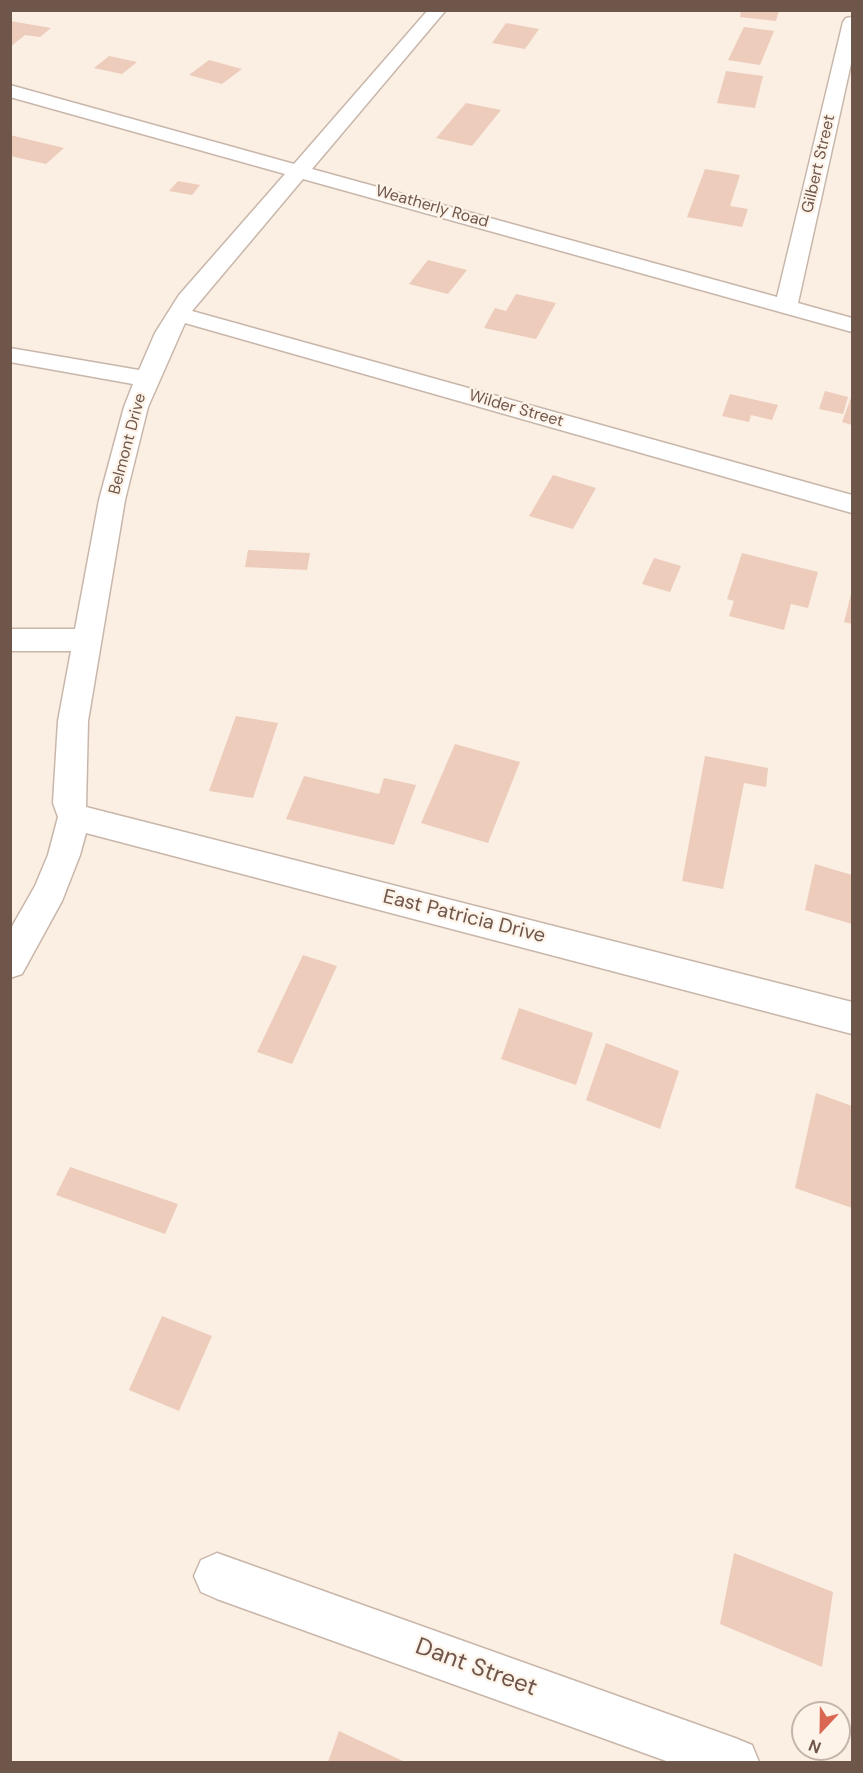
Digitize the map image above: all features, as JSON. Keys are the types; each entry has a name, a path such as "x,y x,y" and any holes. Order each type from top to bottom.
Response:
{"street":[{"name":"Belmont Drive","path":"10,963 50,891 64,855 74,817 69,803 73,721 112,500 136,407 167,333 187,300 302,170 438,10"},
{"name":"Gilbert Street","path":"786,306 852,22"},
{"name":"Weatherly Road","path":"10,90 852,325"},
{"name":"Wilder Street","path":"179,314 852,504"},
{"path":"10,355 147,379"},
{"path":"10,640 87,640"},
{"name":"East Patricia Drive","path":"74,817 852,1018"},
{"name":"Dant Street","path":"217,1576 735,1762"}],"building":[{"path":"741,10 779,10 776,21 740,17"},
{"path":"10,21 51,28 40,37 25,35 10,47"},
{"path":"506,23 539,29 525,49 492,43"},
{"path":"744,27 774,31 760,65 728,60"},
{"path":"109,56 137,62 122,74 94,68"},
{"path":"209,60 242,69 222,84 189,75"},
{"path":"726,71 763,76 755,108 717,103"},
{"path":"466,103 501,110 472,146 436,138"},
{"path":"10,135 64,148 46,164 10,156"},
{"path":"705,169 740,175 730,206 748,209 742,227 687,217"},
{"path":"178,181 200,185 192,195 169,191"},
{"path":"428,260 467,270 448,294 409,284"},
{"path":"516,294 556,303 536,339 484,328 495,308 506,311"},
{"path":"825,391 848,397 843,414 819,409"},
{"path":"730,394 778,405 772,420 751,415 749,422 722,416"},
{"path":"852,395 852,425 842,422"},
{"path":"553,475 596,488 573,529 529,516"},
{"path":"248,550 310,553 307,570 245,567"},
{"path":"742,553 818,572 808,608 791,604 784,630 729,616 734,601 727,599"},
{"path":"654,558 681,566 670,592 642,584"},
{"path":"852,590 852,624 844,622"},
{"path":"236,716 278,723 253,798 209,791"},
{"path":"455,744 520,762 488,843 421,823"},
{"path":"705,756 768,768 766,787 744,783 723,889 682,881"},
{"path":"304,776 379,794 384,778 416,785 394,845 286,819"},
{"path":"815,864 852,875 852,924 805,910"},
{"path":"303,955 337,966 292,1064 257,1052"},
{"path":"519,1008 593,1033 576,1085 501,1059"},
{"path":"606,1043 679,1071 660,1129 586,1100"},
{"path":"816,1093 852,1106 852,1208 795,1188"},
{"path":"70,1167 178,1204 165,1234 56,1195"},
{"path":"162,1316 212,1336 179,1411 129,1390"},
{"path":"734,1553 833,1592 822,1667 720,1624"},
{"path":"339,1731 405,1762 328,1762"}]}
